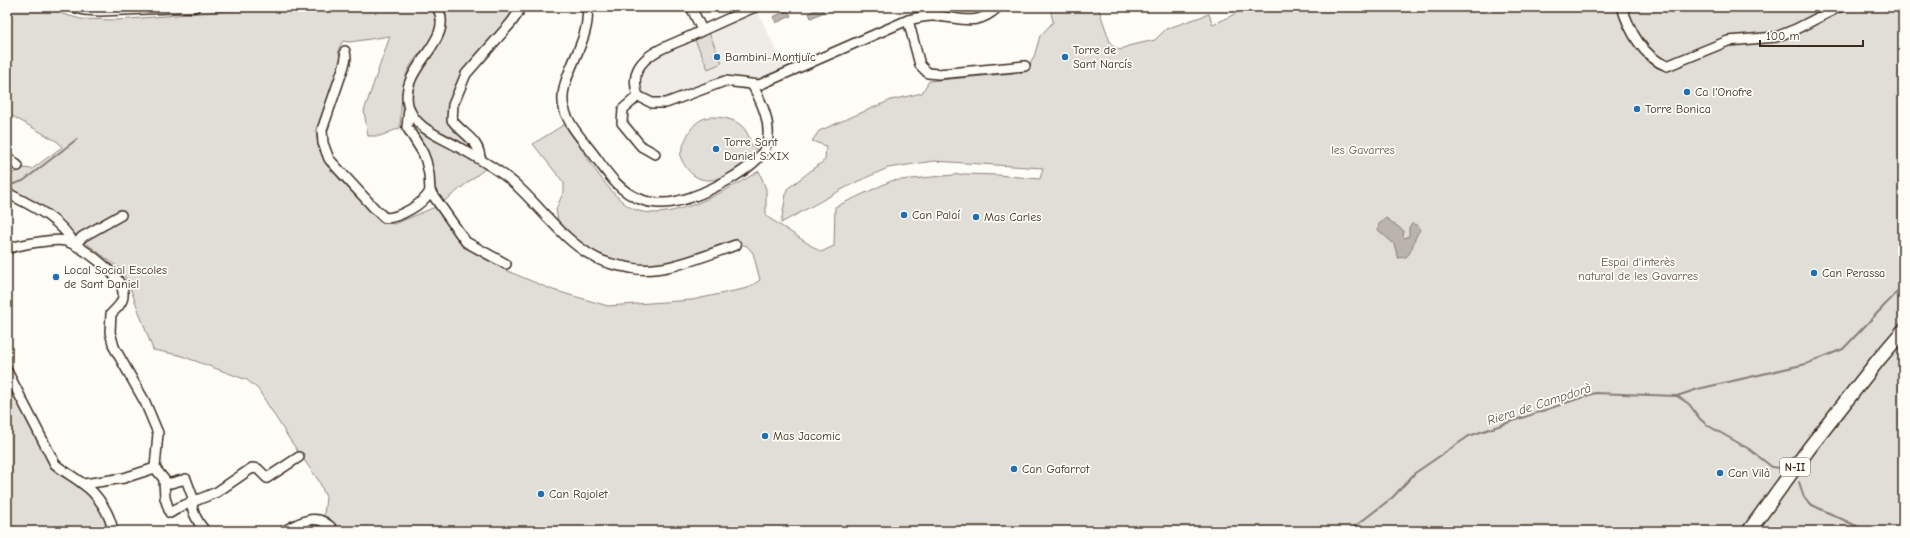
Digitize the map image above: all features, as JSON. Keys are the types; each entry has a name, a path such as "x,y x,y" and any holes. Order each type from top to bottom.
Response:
{"highway":[{"name":"N-II","path":"1749,531 1810,447 1879,359 1903,331"}],"street":[{"path":"72,7 84,10 100,11 194,7"},
{"path":"437,7 441,16 441,30 410,78 407,98 409,108 407,127 423,153 428,167 430,191 466,242 506,264"},
{"path":"480,159 479,150 476,145 452,120 452,109 468,71 511,23 518,13 518,7"},
{"path":"587,7 587,31 562,96 565,114 619,188 639,199 659,203 674,202 689,198 734,177 760,156 766,147 768,127 764,111 753,86"},
{"path":"691,7 702,30"},
{"path":"755,7 702,30 653,54 643,62 636,74 635,85 638,96 652,103 666,103 725,81 737,81 753,86 764,83 908,20 933,16 963,21 977,20 989,14 998,7"},
{"path":"1622,7 1627,23 1648,54 1657,62 1667,66 1728,41 1776,37 1796,29 1839,7"},
{"path":"908,20 920,65 928,73 938,74 1024,66"},
{"path":"345,51 346,58 344,66 322,130 323,143 329,159 385,218 394,217 415,206 427,197 430,191"},
{"path":"638,96 623,109 622,123 640,146 655,154"},
{"path":"409,108 422,126 480,159 514,183 574,242 590,254 603,261 631,269 647,270 679,263 736,245"},
{"path":"7,157 18,166"},
{"path":"7,193 55,221 68,232 75,245"},
{"path":"75,245 82,237 121,215"},
{"path":"7,249 62,240 75,245 112,273 121,285 123,297 121,303 111,314 110,318 111,340 118,358 145,402 158,433 155,468 164,481 165,498 170,513 191,502 217,492 252,468 258,469 267,478 299,457"},
{"path":"7,371 55,464 64,472 84,484 104,507 114,531"},
{"path":"84,484 124,478 155,468"},
{"path":"164,481 171,484 186,479 193,498 191,502 200,526 205,531"},
{"path":"284,531 312,519 324,521 334,531"}],"shaded area":[{"path":"821,7 824,12 811,18 809,13"},
{"name":"Bambini-Montjuïc","path":"757,10 785,69 756,81 726,75 673,97 663,99 651,98 643,93 639,83 639,74 644,65 660,54"},
{"path":"788,10 791,16 776,23 773,17"},
{"path":"1386,218 1404,231 1403,236 1405,238 1409,236 1409,227 1412,224 1415,224 1420,229 1411,251 1406,257 1398,258 1394,244 1378,230 1379,224"}],"green space":[{"name":"Espai d'interès natural de les Gavarres","path":"7,7 55,7 62,14 81,19 118,20 271,7 429,7 435,15 437,24 430,40 411,65 407,73 402,93 400,128 380,136 368,136 364,111 390,36 350,42 343,41 341,44 339,51 342,62 316,130 318,146 327,166 380,222 395,224 435,207 463,246 505,270 553,290 608,306 692,300 748,288 760,280 753,253 747,246 734,242 687,258 652,266 636,267 601,255 580,243 558,221 556,209 564,191 564,183 533,144 565,124 592,166 607,186 624,203 638,211 655,213 673,211 692,205 729,188 759,171 766,189 766,216 821,252 834,246 835,207 891,181 964,174 998,175 1040,179 1043,168 934,161 888,168 854,183 781,223 787,189 825,160 826,146 812,141 819,131 891,100 922,93 929,81 1025,72 1034,57 1040,36 1053,22 1050,7 1098,7 1111,45 1120,50 1128,46 1155,40 1166,29 1209,14 1213,25 1248,7 1903,7 1903,531 290,531 324,516 326,497 319,481 290,440 258,389 247,380 179,355 153,350 128,282 119,268 57,221 7,192 7,176 23,168 32,169 62,147 58,142 7,113"},
{"path":"442,7 513,7 512,14 498,32 461,73 447,108 449,121 472,146 471,148 457,143 428,125 418,113 412,98 412,83 416,75 437,47 446,30 445,14"},
{"path":"709,33 722,63 708,69 695,40"},
{"path":"710,117 725,118 737,122 746,131 751,145 757,150 738,168 728,174 717,179 706,180 697,177 688,169 680,156 686,137 693,126 703,119"},
{"path":"414,124 486,168 442,203 435,188 432,165 424,146 411,127"},
{"path":"7,380 56,470 92,497 113,531 7,531"}],"waterway":[{"path":"7,186 23,181 77,139"},
{"name":"Riera de Campdorà","path":"1349,531 1393,497 1415,473 1469,436 1595,393 1677,396 1698,389 1806,364 1843,349 1903,286"},
{"path":"1677,396 1689,404 1700,419 1707,425 1749,449 1772,467 1780,468"},
{"path":"1799,482 1804,497 1810,504 1867,531"}],"place":[{"name":"Bambini-Montjuïc","path":"717,57"},
{"name":"Torre de Sant Narcís","path":"1065,57"},
{"name":"Ca l'Onofre","path":"1687,92"},
{"name":"Torre Bonica","path":"1637,109"},
{"name":"Torre Sant Daniel S.XIX","path":"716,149"},
{"name":"Can Palaí","path":"904,215"},
{"name":"Mas Carles","path":"976,217"},
{"name":"Can Perassa","path":"1814,273"},
{"name":"Local Social Escoles de Sant Daniel","path":"56,277"},
{"name":"Mas Jacomic","path":"765,436"},
{"name":"Can Gafarrot","path":"1014,469"},
{"name":"Can Vilà","path":"1720,473"},
{"name":"Can Rajolet","path":"541,494"}],"park label":[{"name":"les Gavarres","path":"1363,150"}]}
